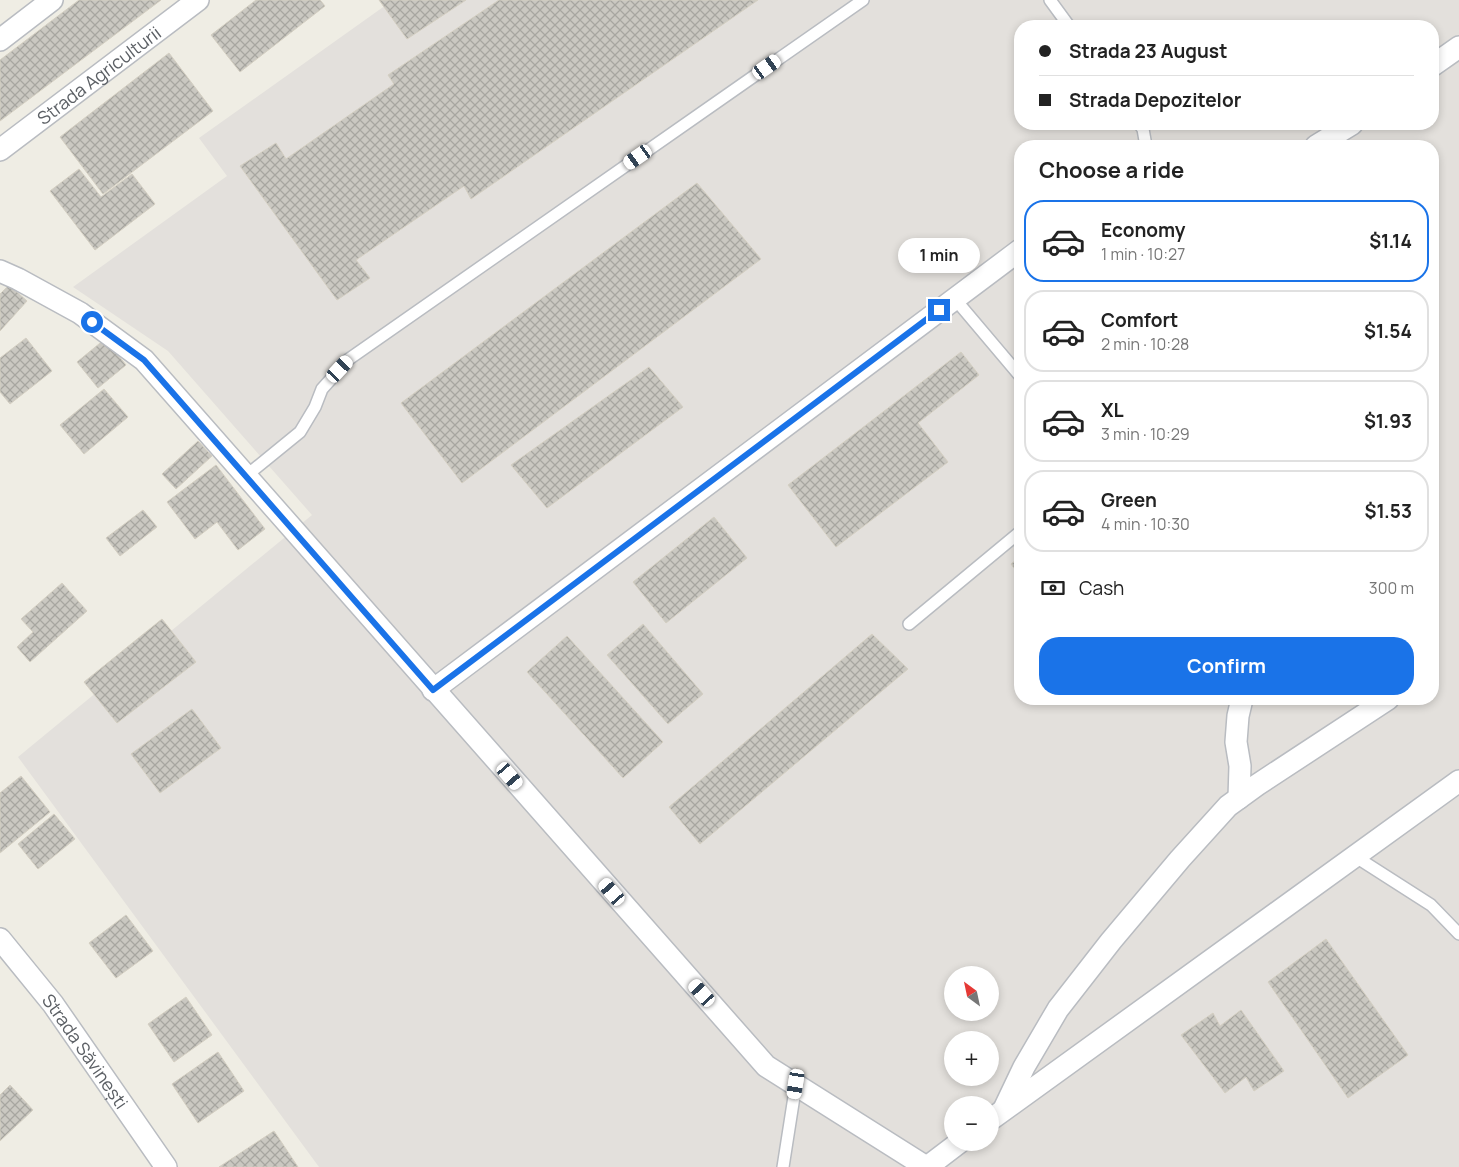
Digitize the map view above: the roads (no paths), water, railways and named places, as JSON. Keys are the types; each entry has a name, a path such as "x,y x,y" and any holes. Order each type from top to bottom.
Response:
{"street":[{"path":"0,40 52,0"},
{"name":"Strada Agriculturii","path":"0,150 198,0"},
{"path":"1439,61 1459,47"},
{"path":"1326,140 1342,130"},
{"path":"433,690 1014,255"},
{"path":"0,271 80,312 144,360 766,1066 926,1167 948,1151"},
{"path":"1240,798 1240,766 1236,742 1241,705"},
{"path":"999,1111 1058,1009 1111,941 1180,859 1228,806 1379,705"},
{"path":"999,1114 1459,781"},
{"name":"Strada Săvinești","path":"0,939 53,1004 166,1167"}],"lane":[{"path":"246,476 300,432 315,408 322,389 349,359 864,0"},
{"path":"1050,0 1065,20"},
{"path":"955,299 1014,369"},
{"path":"908,624 1014,537"},
{"path":"1356,857 1431,904 1459,934"},
{"path":"783,1167 796,1084"}]}
